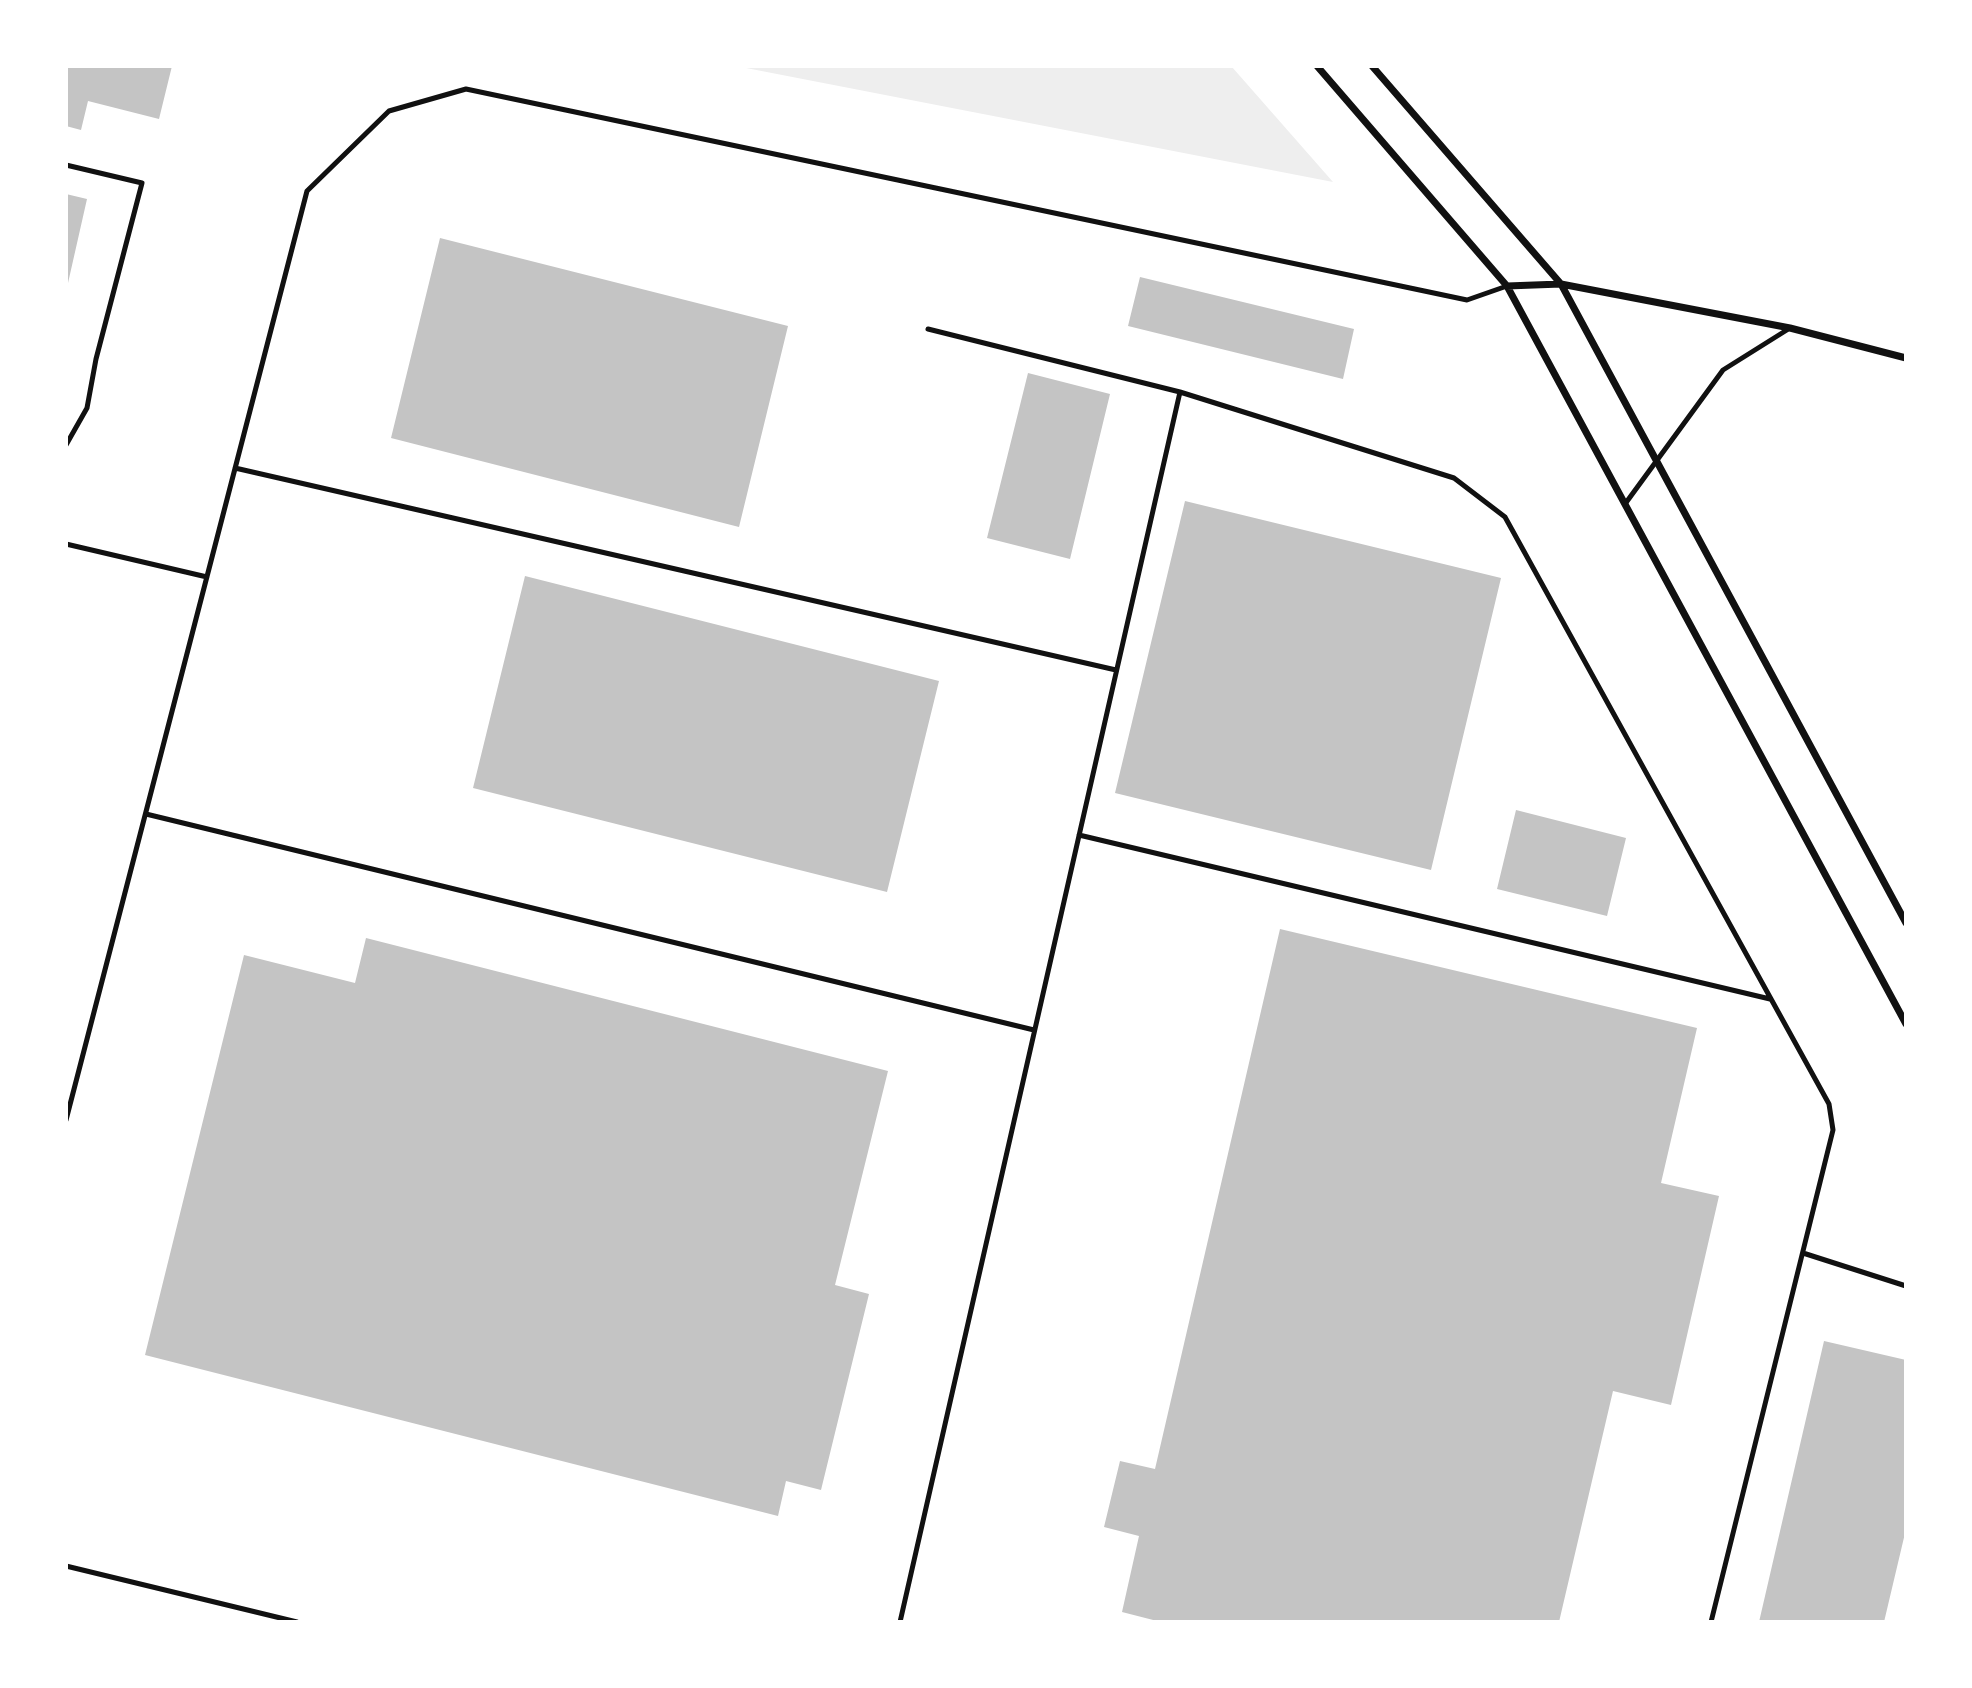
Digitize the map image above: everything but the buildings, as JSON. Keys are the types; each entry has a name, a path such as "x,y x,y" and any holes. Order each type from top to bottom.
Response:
{"street":[{"path":"1317,66 1507,286 1906,1024"},
{"path":"1371,66 1561,284 1906,923"},
{"path":"1507,286 1561,284 1790,328 1903,358"}],"lane":[{"path":"66,1120 307,191 389,111 466,89 1467,300 1507,286"},
{"path":"66,164 142,183 96,359 87,408 66,444"},
{"path":"1625,504 1723,370 1790,328"},
{"path":"928,329 1180,392 1454,478 1505,517 1829,1104 1833,1130 1711,1622"},
{"path":"900,1622 1180,392"},
{"path":"235,468 1116,670"},
{"path":"66,544 207,577"},
{"path":"146,814 1034,1030"},
{"path":"1079,835 1770,999"},
{"path":"1803,1253 1906,1286"},
{"path":"66,1566 297,1622"}],"shaded area":[{"path":"741,67 1232,67 1333,182"}]}
